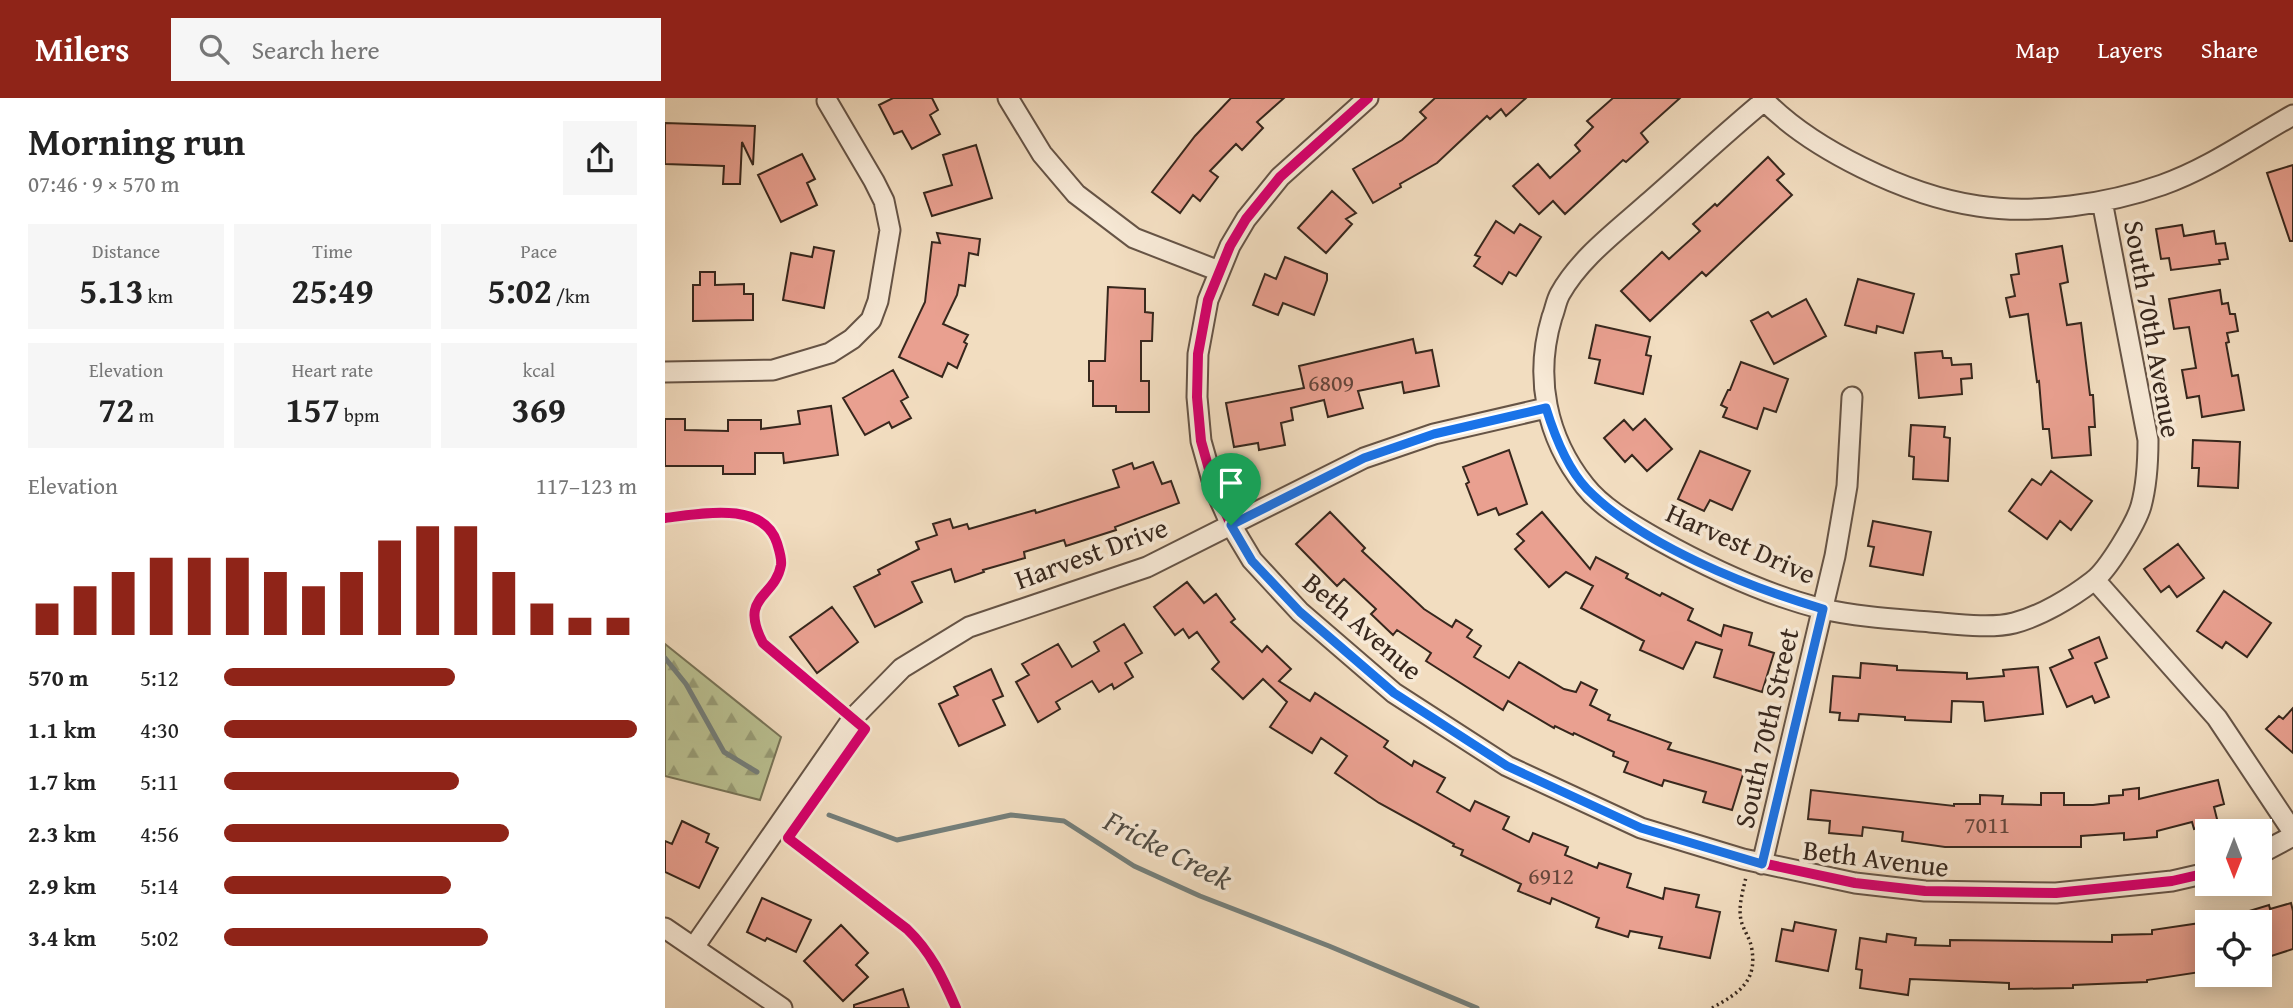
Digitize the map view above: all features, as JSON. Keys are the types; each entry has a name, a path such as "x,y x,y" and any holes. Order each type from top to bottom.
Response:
{"street":[{"path":"1008,98 1042,154 1076,194 1134,238 1219,271"},
{"name":"Beth Avenue","path":"1368,98 1263,195 1236,237 1219,271 1208,300 1198,354 1197,397 1201,441 1214,487 1231,525 1252,561 1300,612 1394,693 1507,766 1641,828 1755,868 1925,891 2056,893 2172,881 2195,876"},
{"path":"665,372 773,370 830,353 852,339 871,320 878,301 890,230 884,201 827,99"},
{"path":"1546,408 1542,382 1545,341 1559,295 1590,255 1763,99 1828,150 1908,188 1978,206 2045,209 2102,201 2162,185 2209,163 2293,115"},
{"name":"South 70th Avenue","path":"2095,579 2126,538 2141,509 2147,476 2148,440 2102,201"},
{"name":"South 70th Street","path":"1755,868 1823,609 1847,486 1851,397"},
{"name":"Harvest Drive","path":"694,947 853,718 902,668 969,627 1147,567 1364,458 1434,434 1546,408 1561,448 1586,487 1624,520 1693,559 1767,591 1823,609 1961,625 2012,623 2045,611 2095,579"},
{"path":"2095,579 2217,718 2293,834 2272,846"},
{"path":"665,928 782,1008"}],"path":[{"path":"1712,1008 1745,986 1751,972 1751,943 1741,919 1740,902 1755,868"}],"green space":[{"path":"665,644 781,737 760,800 665,776"}],"building":[{"path":"893,98 932,98 938,110 930,115 940,134 912,149 902,131 894,134 879,105"},
{"path":"1231,98 1284,98 1257,122 1263,128 1242,150 1236,144 1210,171 1218,177 1200,201 1193,195 1180,213 1152,192 1195,136"},
{"path":"1435,98 1526,98 1506,116 1501,109 1490,119 1487,116 1437,163 1373,203 1353,169 1402,140 1426,118 1420,112"},
{"path":"1613,98 1680,98 1641,133 1648,142 1626,162 1623,160 1565,214 1553,201 1539,214 1513,186 1538,164 1550,178 1580,151 1575,145 1593,127 1587,121"},
{"path":"665,123 755,126 753,165 742,142 740,184 723,184 724,166 665,164"},
{"path":"976,145 992,198 932,216 924,193 952,185 943,155"},
{"path":"802,154 815,179 807,183 817,205 781,222 758,175"},
{"path":"1768,157 1784,174 1777,180 1792,195 1706,276 1702,272 1650,321 1621,291 1662,252 1669,259 1700,231 1693,224 1715,204 1717,206"},
{"path":"2293,165 2293,241 2290,241 2267,173"},
{"path":"1332,191 1356,213 1346,219 1352,224 1326,253 1298,228"},
{"path":"1496,221 1514,233 1520,224 1541,237 1516,276 1509,272 1502,284 1474,266 1480,257 1475,255"},
{"path":"2182,225 2184,236 2214,231 2216,244 2225,243 2228,259 2219,260 2220,264 2171,270 2169,258 2161,259 2156,229"},
{"path":"937,233 980,239 978,255 969,253 965,286 959,285 943,324 968,335 964,342 967,344 957,368 948,363 942,377 899,357 925,302 932,242 940,243"},
{"path":"2062,246 2068,282 2060,284 2067,325 2081,323 2090,395 2093,395 2095,427 2089,427 2091,455 2052,458 2049,429 2043,429 2039,381 2037,382 2028,314 2010,317 2006,298 2015,296 2011,275 2019,274 2016,254"},
{"path":"814,247 834,251 824,308 783,300 791,253 812,257"},
{"path":"1285,257 1327,274 1314,315 1283,303 1278,315 1253,305 1265,274 1276,279"},
{"path":"700,272 715,272 715,285 744,284 744,294 753,294 753,320 693,321 693,285 700,285"},
{"path":"1858,279 1914,294 1903,333 1877,326 1876,333 1845,325"},
{"path":"1108,287 1145,289 1145,312 1153,313 1152,341 1141,341 1141,381 1149,381 1149,412 1116,412 1116,406 1093,406 1093,381 1089,381 1089,361 1105,361"},
{"path":"2220,290 2222,304 2228,303 2230,314 2235,314 2238,331 2227,333 2229,342 2226,343 2232,376 2238,375 2244,410 2202,417 2199,396 2187,398 2182,370 2196,368 2189,327 2174,329 2169,299"},
{"path":"1806,299 1826,336 1774,364 1751,321 1768,312 1772,317"},
{"path":"1596,325 1650,337 1646,355 1651,356 1643,394 1595,383 1600,360 1589,358"},
{"path":"1413,339 1416,353 1432,350 1439,386 1404,393 1402,382 1358,391 1363,408 1328,417 1324,400 1291,408 1293,420 1281,423 1285,445 1259,450 1258,443 1234,447 1226,403 1304,388 1299,366"},
{"path":"1942,351 1943,358 1951,358 1952,365 1971,364 1972,378 1961,379 1962,394 1919,398 1915,353"},
{"path":"1741,362 1788,379 1776,412 1764,408 1757,429 1723,417 1727,408 1721,405"},
{"path":"893,370 908,397 901,401 911,418 892,428 889,422 865,435 843,398"},
{"path":"831,406 838,455 784,463 783,453 755,453 755,474 723,474 723,466 665,466 665,419 685,419 685,430 728,431 728,420 761,420 761,429 800,424 798,411"},
{"path":"1645,419 1672,449 1647,471 1632,455 1625,462 1604,438 1624,420 1633,430"},
{"path":"1911,425 1945,427 1944,437 1950,438 1948,481 1913,479 1914,457 1909,456"},
{"path":"2193,440 2240,442 2238,488 2198,486 2199,468 2192,468"},
{"path":"1509,450 1527,504 1499,515 1496,508 1478,515 1466,484 1469,482 1463,467"},
{"path":"1700,451 1750,471 1732,510 1710,500 1704,511 1678,499"},
{"path":"1153,462 1162,484 1171,481 1179,503 1115,527 1116,530 1066,546 1064,540 1024,552 1025,558 983,570 984,572 955,582 951,569 912,582 922,602 875,627 854,587 880,574 878,570 919,549 916,542 937,535 933,524 950,519 953,528 967,524 969,529 1035,510 1036,513 1119,487 1113,470 1132,463 1134,469"},
{"path":"2051,471 2092,501 2071,530 2060,521 2047,539 2009,511 2032,479 2041,485"},
{"path":"1330,512 1365,548 1362,551 1424,609 1452,627 1456,620 1472,630 1467,637 1481,646 1474,657 1509,678 1519,662 1564,689 1576,692 1581,682 1597,690 1590,705 1610,715 1608,720 1671,743 1668,749 1744,771 1732,810 1703,802 1706,792 1664,780 1662,786 1624,772 1628,762 1613,756 1614,752 1574,733 1573,735 1555,726 1554,728 1508,701 1503,710 1426,661 1431,653 1397,630 1393,635 1371,614 1376,609 1344,579 1337,586 1296,544"},
{"path":"1542,512 1590,569 1596,557 1628,574 1626,578 1693,609 1688,620 1721,636 1724,625 1752,633 1749,645 1774,653 1762,692 1714,677 1722,650 1696,642 1683,669 1640,650 1644,641 1581,608 1593,586 1566,572 1549,587 1515,549 1524,541 1517,534"},
{"path":"1873,521 1931,532 1923,575 1870,566 1874,547 1868,546"},
{"path":"2178,544 2204,578 2177,597 2169,586 2161,592 2144,569"},
{"path":"1187,582 1204,603 1216,594 1235,619 1231,622 1262,652 1267,646 1291,669 1279,681 1310,701 1315,693 1388,741 1384,747 1412,766 1414,761 1445,778 1437,792 1470,811 1475,801 1509,817 1503,829 1529,842 1533,833 1568,847 1565,855 1597,868 1599,863 1631,874 1627,887 1663,899 1665,888 1699,895 1696,907 1720,912 1710,958 1659,948 1662,937 1630,931 1628,937 1596,927 1599,918 1552,898 1550,904 1518,891 1521,884 1461,855 1463,850 1453,846 1454,844 1379,803 1335,773 1347,756 1321,738 1312,753 1270,727 1287,702 1263,679 1243,699 1212,669 1219,662 1197,632 1189,638 1183,629 1175,635 1154,607"},
{"path":"2224,591 2271,623 2247,657 2226,642 2222,648 2197,631"},
{"path":"832,607 858,642 817,673 790,637"},
{"path":"1124,624 1142,653 1125,663 1133,677 1114,689 1112,684 1099,692 1092,681 1056,702 1060,709 1038,722 1016,682 1029,675 1022,664 1058,644 1072,667 1099,651 1094,642"},
{"path":"2099,637 2107,658 2095,663 2109,697 2095,703 2092,696 2067,707 2050,668 2073,658 2069,650"},
{"path":"1861,663 1897,666 1897,670 1967,673 1967,679 2004,676 2003,670 2038,667 2043,714 1985,721 1983,702 1952,701 1951,722 1859,714 1858,721 1839,720 1840,713 1830,712 1833,676 1860,678"},
{"path":"991,669 1003,696 993,700 1005,725 959,746 939,704 958,695 954,687"},
{"path":"2293,708 2293,753 2266,729 2279,716 2283,719"},
{"path":"2218,780 2224,804 2214,807 2217,819 2195,819 2195,829 2192,822 2157,831 2157,837 2124,840 2124,833 2081,836 2081,847 1945,847 1902,841 1903,832 1863,827 1862,836 1829,833 1830,821 1808,819 1811,790 1954,806 1980,804 1980,795 2003,796 2002,804 2041,805 2041,793 2064,793 2064,805 2093,805 2109,803 2109,796 2123,795 2123,790 2139,788 2139,799"},
{"path":"682,821 709,834 706,842 718,848 699,888 665,872 665,841 672,844"},
{"path":"762,898 811,920 796,952 747,932"},
{"path":"2291,903 2293,911 2293,949 2272,956 2272,910 2253,910 2269,905 2270,909"},
{"path":"1795,922 1836,930 1828,971 1776,961 1782,929 1793,931"},
{"path":"2195,924 2195,973 2147,982 2073,985 2073,988 2009,989 2009,983 1910,979 1908,995 1860,988 1862,970 1856,969 1860,938 1886,942 1887,934 1916,938 1915,945 1950,946 1950,940 2112,942 2112,935 2152,934 2152,930"},
{"path":"841,925 868,953 856,965 868,977 843,1001 804,961"},
{"path":"903,989 909,1008 854,1008 854,1005"}],"waterway":[{"name":"Fricke Creek","path":"665,658 686,684 724,752 757,772"},
{"name":"Fricke Creek","path":"829,815 897,840 1011,815 1064,821 1134,866 1200,896 1477,1008"}],"cycle path":[{"path":"1368,98 1280,177 1246,219 1230,246 1208,300 1198,354 1197,397 1201,441 1214,487 1231,525 1252,560 1300,612 1394,693 1507,766 1641,828 1743,859 1855,883 1925,891 2056,893 2172,881 2195,876"},
{"path":"665,518 729,513 759,520 770,529 777,543 781,562 772,585 756,606 756,627 763,643 865,729 788,838 907,929 930,956 956,1008"}],"route":[{"path":"1546,408 1561,448 1586,487 1624,520 1693,559 1767,591 1823,609 1762,864 1641,828 1507,766 1394,693 1300,612 1252,561 1231,525 1364,458 1434,434 1546,408"}]}
